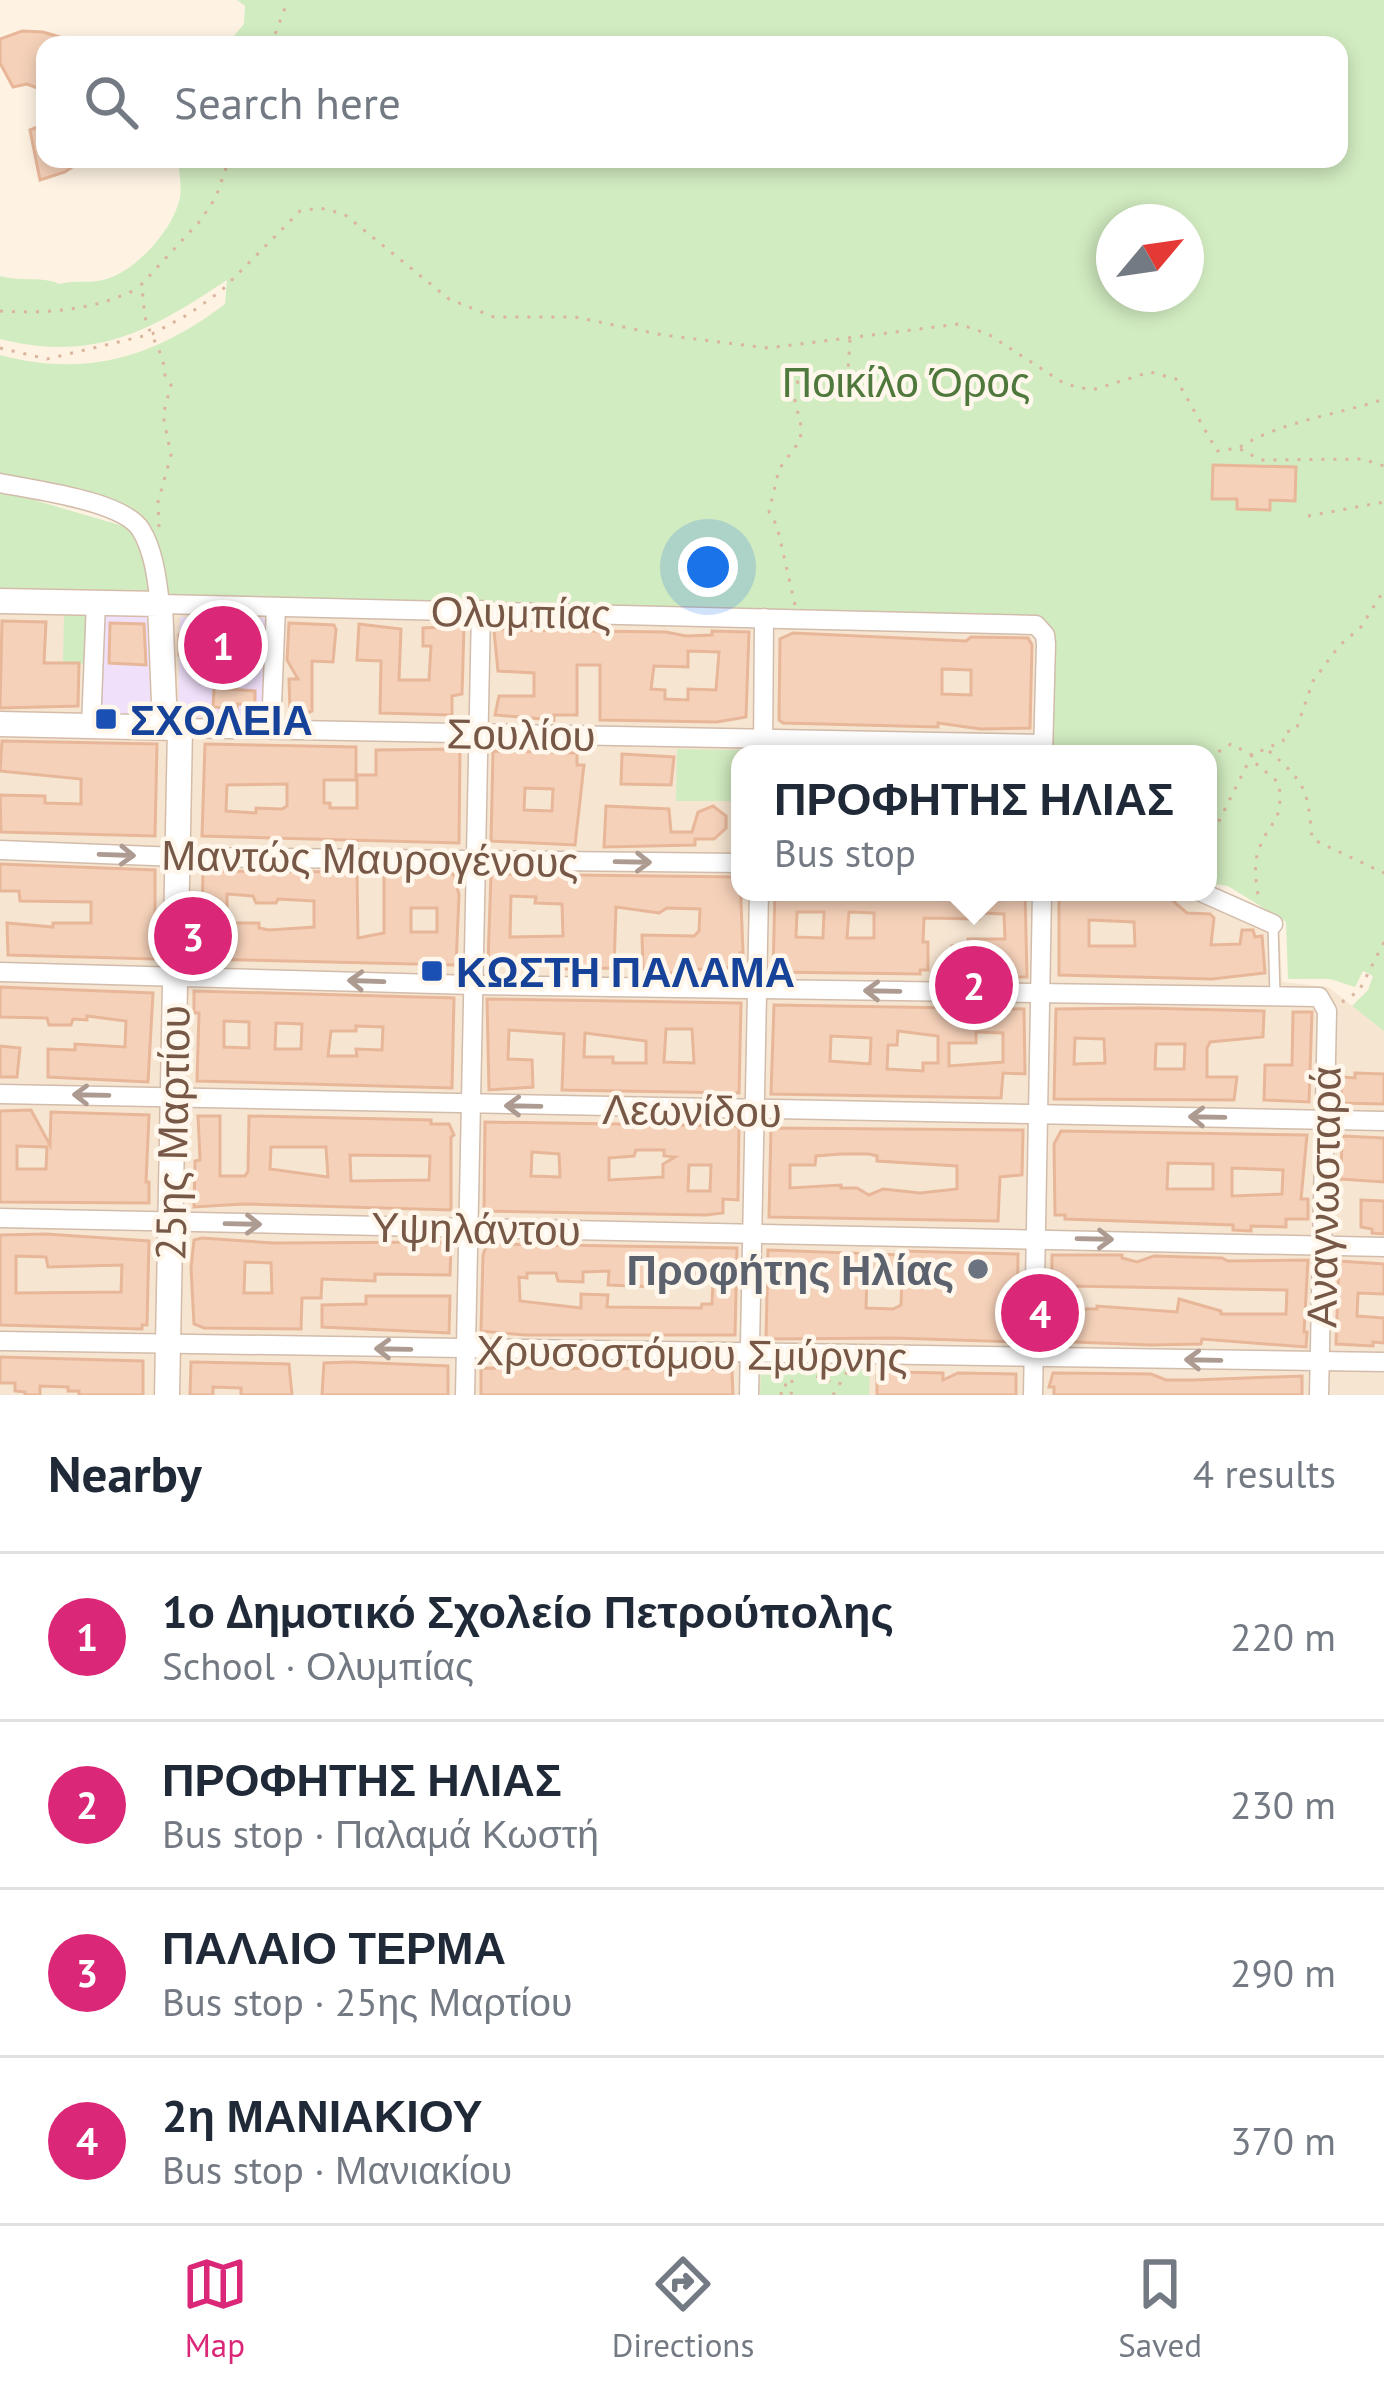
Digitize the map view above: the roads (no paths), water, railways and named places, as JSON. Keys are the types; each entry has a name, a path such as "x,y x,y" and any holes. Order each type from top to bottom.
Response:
{"main road":[{"name":"Ολυμπίας","path":"0,601 160,604"},
{"name":"25ης Μαρτίου","path":"160,604 178,857 166,1395"},
{"name":"Σουλίου","path":"0,724 172,728"}],"street":[{"path":"0,483 120,512 134,521 149,548 160,604"},
{"path":"91,727 96,602"},
{"name":"Ολυμπίας","path":"160,604 1030,624 1041,629 1046,644 1042,745"},
{"path":"272,729 276,607"},
{"path":"465,1395 482,610"},
{"path":"763,745 764,618"},
{"name":"Σουλίου","path":"172,728 478,733 731,745"},
{"name":"Μαντώς Μαυρογένους","path":"0,850 178,857 731,863"},
{"path":"1217,899 1266,921"},
{"path":"749,1395 760,901"},
{"path":"1033,1395 1042,901"},
{"path":"0,972 473,985 1275,995"},
{"name":"Αναγνωσταρά","path":"1275,995 1314,995 1327,1011 1319,1395"},
{"name":"Λεωνίδου","path":"0,1094 1384,1121"},
{"name":"Υψηλάντου","path":"0,1218 1384,1247"},
{"name":"Χρυσοστόμου Σμύρνης","path":"0,1341 749,1354 793,1360 858,1355 1384,1362"}],"lane":[{"path":"1266,921 1275,995"}],"place":[{"name":"1ο Δημοτικό Σχολείο Πετρούπολης","path":"223,645"},
{"name":"ΣΧΟΛΕΙΑ","path":"106,719"},
{"name":"ΠΑΛΑΙΟ ΤΕΡΜΑ","path":"193,936"},
{"name":"ΚΩΣΤΗ ΠΑΛΑΜΑ","path":"432,971"},
{"name":"ΠΡΟΦΗΤΗΣ ΗΛΙΑΣ","path":"974,985"},
{"name":"Προφήτης Ηλίας","path":"978,1269"},
{"name":"2η ΜΑΝΙΑΚΙΟΥ","path":"1040,1313"}],"park label":[{"name":"Ποικίλο Όρος","path":"906,381"}]}
